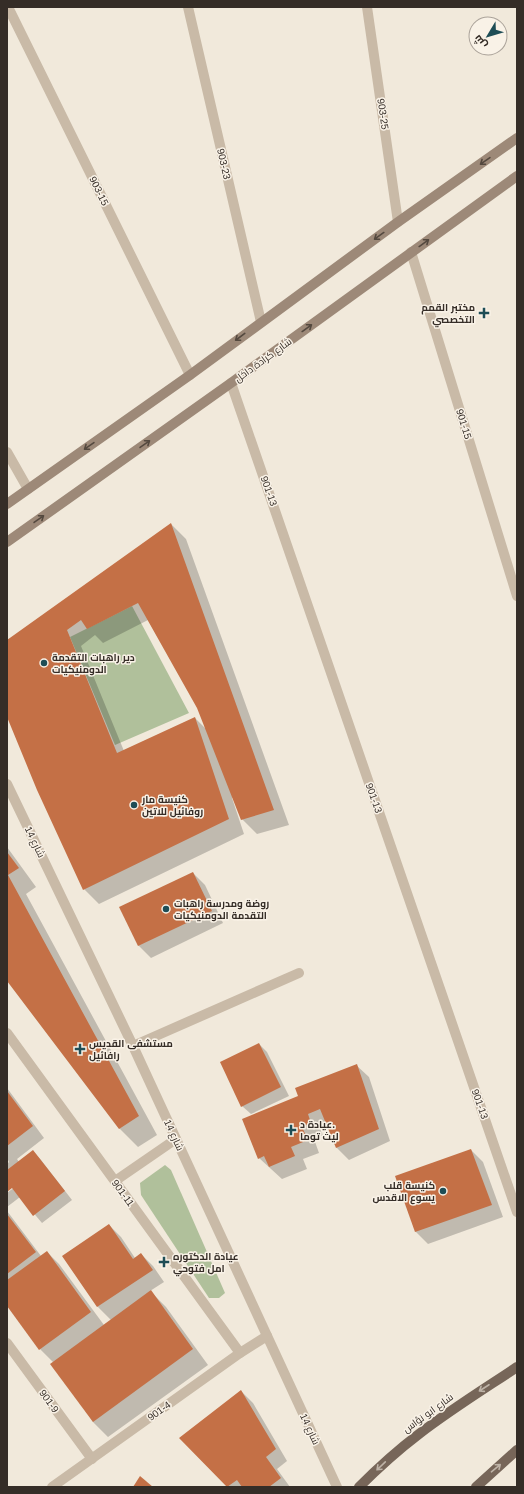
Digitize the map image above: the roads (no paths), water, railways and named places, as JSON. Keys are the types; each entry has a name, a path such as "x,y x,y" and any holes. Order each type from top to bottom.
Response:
{"main road":[{"path":"7,504 517,138"},
{"name":"شارع كرادة داخل","path":"7,542 232,383 517,176"},
{"name":"شارع ابو نؤاس","path":"360,1487 387,1460 418,1434 517,1367"},
{"path":"476,1487 517,1450"}],"street":[{"name":"903-15","path":"8,7 190,374"},
{"name":"903-23","path":"188,7 261,322"},
{"name":"903-25","path":"367,7 398,222"},
{"name":"901-15","path":"411,252 517,596"},
{"name":"901-13","path":"232,383 517,1212"},
{"path":"7,452 28,489"},
{"name":"شارع 14","path":"7,784 133,1046 337,1487"},
{"path":"133,1046 299,973"},
{"name":"901-11","path":"7,1033 240,1353"},
{"path":"115,1181 176,1139"},
{"name":"901-4","path":"52,1487 240,1353 267,1336"},
{"name":"901-9","path":"7,1343 92,1458"}],"place":[{"name":"مختبر القمم التخصصي","path":"484,313"},
{"name":"دير راهبات التقدمة الدومنيكيات","path":"44,663"},
{"name":"كنيسة مار روفائيل للاتين","path":"134,805"},
{"name":"روضة ومدرسة راهبات التقدمة الدومنيكيات","path":"166,909"},
{"name":"مستشفى القديس رافائيل","path":"80,1049"},
{"name":"عيادة د. ليث توما","path":"291,1130"},
{"name":"كنيسة قلب يسوع الاقدس","path":"443,1191"},
{"name":"عيادة الدكتوره امل فتوحي","path":"164,1262"}]}
